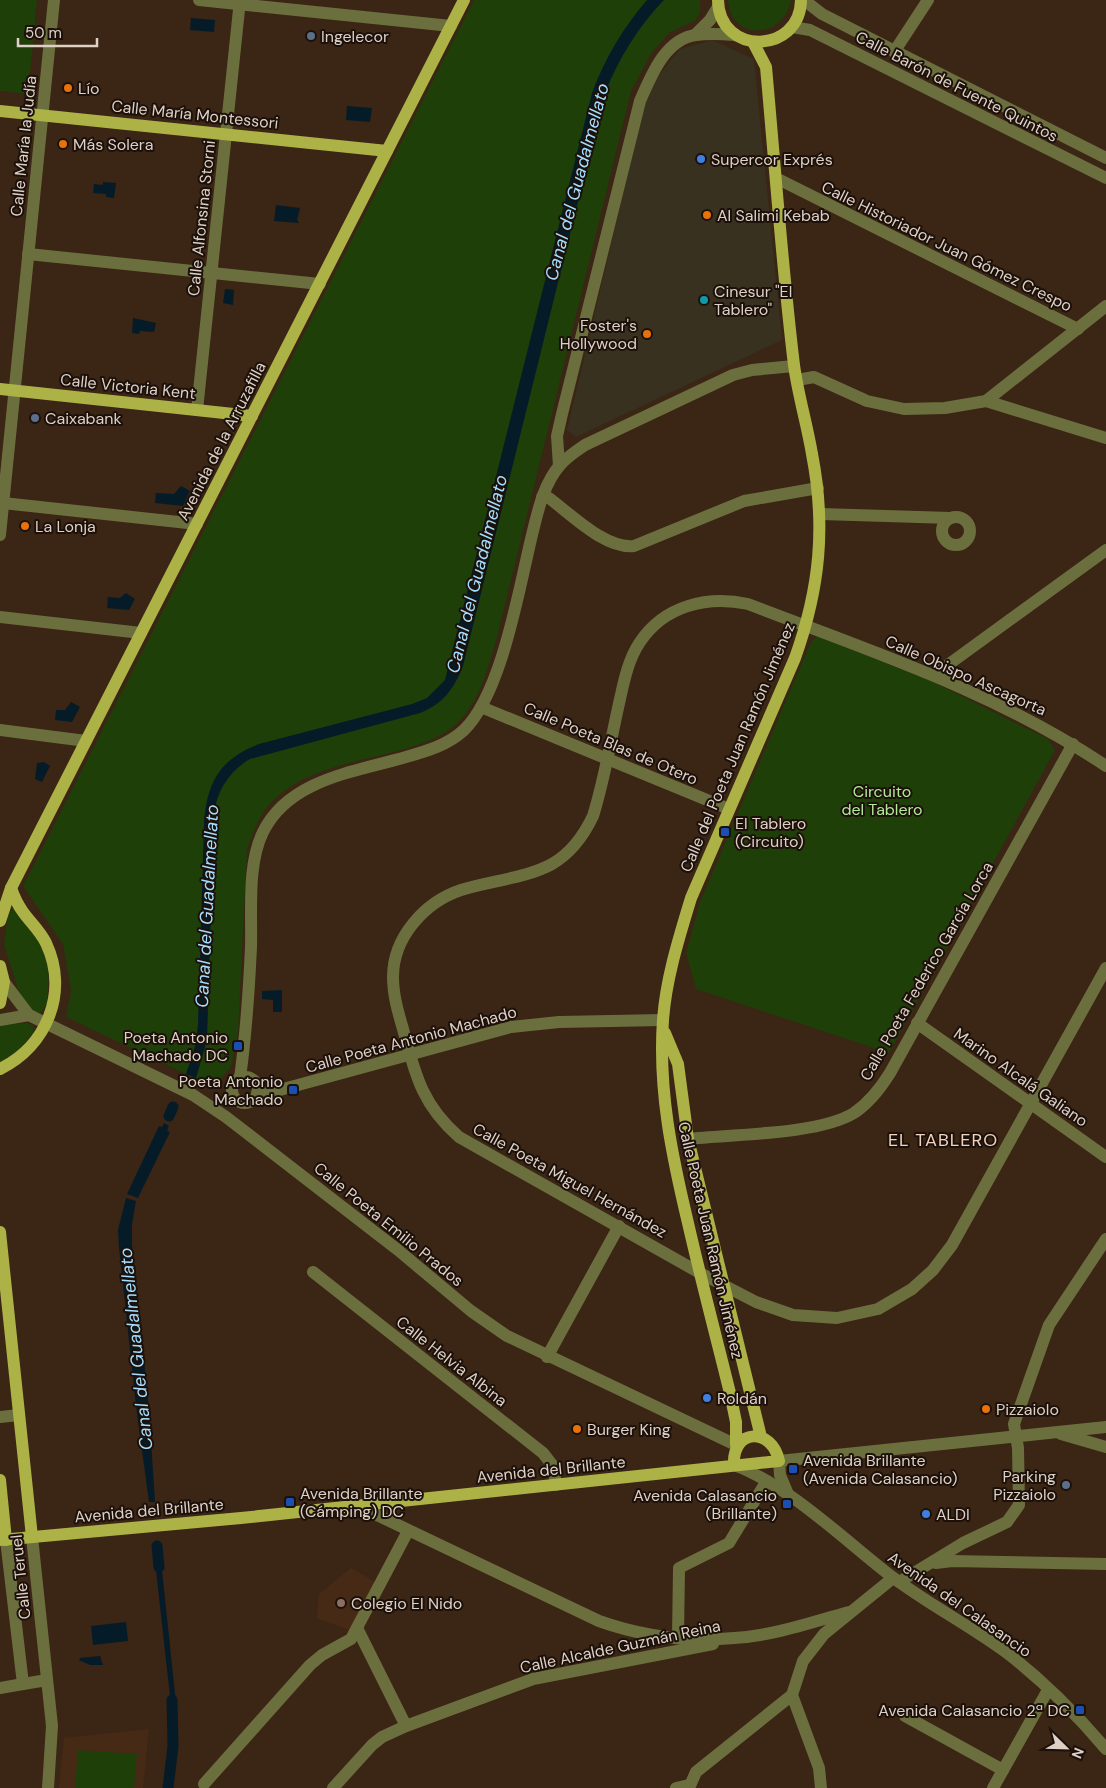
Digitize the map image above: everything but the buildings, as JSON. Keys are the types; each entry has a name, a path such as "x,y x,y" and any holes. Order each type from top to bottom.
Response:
{"main road":[{"name":"Avenida de la Arruzafilla","path":"0,921 6,896 464,0"},
{"path":"718,4 726,26 735,35 753,42 774,40 796,21 803,0"},
{"name":"Calle del Poeta Juan Ramón Jiménez","path":"663,1020 670,972 691,898 795,658 806,626 814,591 821,537 818,488 794,366 776,178 766,67 774,40"},
{"name":"Calle del Poeta Juan Ramón Jiménez","path":"753,42 766,67"},
{"name":"Calle María Montessori","path":"0,111 387,151"},
{"name":"Calle Victoria Kent","path":"0,389 252,416"},
{"path":"0,1069 21,1057 37,1040 47,1025 54,1000 54,965 46,942 24,914 6,896"},
{"path":"0,966 4,982 0,1002"},
{"name":"Calle Poeta Juan Ramón Jiménez","path":"663,1020 665,1033 678,1064 688,1139 761,1437"},
{"name":"Calle Poeta Juan Ramón Jiménez","path":"663,1020 663,1081 668,1136 736,1422 736,1445 733,1454 734,1465"},
{"name":"Calle Teruel","path":"0,1237 32,1537"},
{"path":"736,1445 748,1436 761,1437 770,1442 777,1450 779,1462"},
{"name":"Avenida del Brillante","path":"3,1540 556,1485 734,1465 779,1462"},
{"name":"Calle Teruel","path":"0,1480 3,1540"}],"street":[{"name":"Calle María la Judía","path":"0,535 54,0"},
{"path":"199,0 239,2 451,26"},
{"name":"Calle Barón de Fuente Quintos","path":"803,0 816,12 1106,158"},
{"path":"894,52 928,0"},
{"name":"Calle Alfonsina Storni","path":"197,410 239,2"},
{"path":"695,35 710,20 718,4"},
{"name":"Calle Barón de Fuente Quintos","path":"796,21 1106,170"},
{"name":"Calle Barón de Fuente Quintos","path":"796,21 810,30 1106,178"},
{"path":"559,466 557,436 640,101 650,78 667,51 678,42 695,35 735,35"},
{"name":"Calle Historiador Juan Gómez Crespo","path":"776,178 1078,329"},
{"path":"28,254 320,284"},
{"path":"986,401 1106,306"},
{"path":"240,1078 252,1079 257,1086 258,1093 254,1099 248,1102 238,1101 233,1095 232,1087 240,1078 248,1005 254,872 258,846 268,823 285,801 310,786 440,746 462,732 481,706 502,653 542,496 559,466 584,445 733,375 752,370 794,366"},
{"path":"796,380 814,377 867,401 904,409 945,408 986,401 1106,438"},
{"path":"542,496 549,498 606,540 623,547 634,546 744,501 818,488"},
{"path":"3,503 197,524"},
{"path":"821,514 950,518"},
{"path":"934,675 1106,550"},
{"name":"Calle Poeta Miguel Hernández","path":"806,626 748,604 730,600 701,602 670,614 652,627 639,643 629,664 593,816 586,831 562,857 537,870 446,896 420,916 402,938 393,976 394,996 420,1088 437,1116 460,1137 700,1273 774,1310 814,1318 858,1315 878,1309 896,1299 933,1270 952,1245 1106,968"},
{"path":"0,617 141,633"},
{"name":"Calle Obispo Ascagorta","path":"806,626 934,675 1020,714 1073,744 1106,766"},
{"name":"Calle Poeta Blas de Otero","path":"481,706 729,809"},
{"path":"0,730 86,740"},
{"name":"Calle Poeta Federico García Lorca","path":"688,1139 811,1127 832,1123 853,1113 868,1102 884,1084 1073,744"},
{"path":"0,1020 29,1016 4,982"},
{"name":"Calle Poeta Emilio Prados","path":"29,1016 193,1095 226,1117 398,1250 483,1321 507,1336 736,1445"},
{"name":"Calle Poeta Antonio Machado","path":"258,1093 276,1091 480,1034 535,1024 564,1021 663,1020"},
{"name":"Marino Alcalá Galiano","path":"917,1023 1106,1157"},
{"path":"226,1117 238,1101"},
{"path":"548,1357 619,1226"},
{"path":"676,1788 689,1786 696,1772 792,1695 798,1674 813,1647 824,1634 849,1612 896,1580 929,1565 963,1543 1007,1522 1019,1505 1018,1448 1014,1435 1014,1424 1046,1331 1106,1239"},
{"name":"Calle Helvia Albina","path":"313,1272 543,1453 553,1466 556,1485"},
{"path":"0,1417 19,1415"},
{"name":"Avenida del Brillante","path":"779,1462 1014,1435 1106,1427"},
{"path":"1054,1432 1106,1447"},
{"path":"779,1462 780,1475 788,1494"},
{"name":"Avenida del Calasancio","path":"734,1465 753,1472 766,1482 788,1494 896,1580 1010,1656 1048,1690 1106,1749"},
{"path":"678,1637 680,1568 729,1543 766,1482"},
{"path":"356,1505 599,1621 620,1629 678,1637 735,1638 849,1612"},
{"path":"204,1784 310,1665 322,1655 351,1639 408,1531"},
{"name":"Calle Teruel","path":"32,1537 52,1726 48,1788"},
{"name":"Calle Teruel","path":"3,1540 23,1684"},
{"path":"929,1565 952,1560 1106,1564"},
{"path":"357,1628 406,1726"},
{"path":"656,1635 657,1654"},
{"name":"Calle Alcalde Guzmán Reina","path":"333,1788 372,1745 382,1737 406,1726 533,1679 735,1638"},
{"path":"0,1688 47,1680"},
{"path":"993,1788 1048,1690"},
{"path":"792,1695 819,1768 821,1788"},
{"path":"905,1716 1003,1770"}],"shaded area":[{"path":"712,40 754,59 782,340 576,437 567,430 648,89 680,49"},
{"name":"Colegio El Nido","path":"351,1568 375,1582 349,1630 317,1618 319,1594"},
{"path":"149,1729 143,1788 59,1788 64,1738"}],"green space":[{"path":"0,0 37,0 28,94 0,91"},
{"path":"474,0 700,0 700,12 696,20 669,33 652,52 631,91 497,637 480,689 463,717 444,733 412,747 314,774 297,782 282,793 265,810 247,849 238,1033 231,1066 220,1080 209,1085 66,1017 71,991 63,944 23,886"},
{"path":"728,0 791,1 786,14 777,24 767,29 756,30 746,28 737,22 731,13"},
{"name":"Circuito del Tablero","path":"817,636 931,681 1048,739 1055,750 889,1053 696,989 686,953 700,902 811,642"},
{"path":"13,907 42,946 49,972 47,1003 41,1013 35,1012 20,996 4,944 8,916"},
{"path":"27,1023 33,1026 33,1033 18,1052 0,1063 0,1025"},
{"path":"78,1750 137,1754 134,1788 75,1788"}],"water":[{"path":"647,0 664,0 630,44 616,68 605,93 460,674 447,695 435,705 420,713 250,759 236,769 221,789 214,813 207,1040 196,1078 186,1074 196,1043 198,1023 204,823 208,795 212,784 225,765 234,757 259,744 412,704 427,698 445,680 592,93 615,44"},
{"path":"191,18 215,20 214,32 190,30"},
{"path":"347,106 372,108 370,122 346,120"},
{"path":"103,182 116,183 114,198 106,197 106,194 93,193 94,184 103,185"},
{"path":"276,205 300,208 297,220 299,223 274,221"},
{"path":"225,289 234,290 233,305 223,303"},
{"path":"133,318 156,323 154,332 140,331 139,334 132,333"},
{"path":"181,486 190,491 183,506 155,503 156,493 174,494"},
{"path":"126,593 135,599 129,610 107,608 108,597 120,598"},
{"path":"71,702 80,707 72,722 55,720 56,710 65,710"},
{"path":"44,762 50,766 42,782 35,779 37,763"},
{"path":"282,990 282,1012 273,1012 273,1000 262,999 262,991"},
{"path":"164,1123 169,1126 167,1131 170,1132 138,1198 127,1194 159,1126 162,1127"},
{"path":"126,1198 136,1201 132,1224 132,1245 149,1409 155,1502 149,1502 136,1406 119,1248 118,1230"},
{"path":"160,1551 177,1713 172,1714 154,1552"},
{"path":"126,1622 128,1641 93,1645 91,1626"},
{"path":"100,1656 103,1665 90,1665 79,1660 80,1658"},
{"path":"177,1718 176,1741 171,1741 172,1719"},
{"path":"171,1745 176,1745 171,1788 167,1788"}],"waterway":[{"name":"Canal del Guadalmellato","path":"169,1116 173,1107"},
{"name":"Canal del Guadalmellato","path":"157,1546 159,1567"},
{"name":"Canal del Guadalmellato","path":"168,1788 173,1746 172,1700"}],"place":[{"name":"Ingelecor","path":"311,36"},
{"name":"Lío","path":"68,88"},
{"name":"Más Solera","path":"63,144"},
{"name":"Supercor Exprés","path":"701,159"},
{"name":"Al Salimi Kebab","path":"707,215"},
{"name":"Cinesur \"El Tablero\"","path":"704,300"},
{"name":"Foster's Hollywood","path":"647,334"},
{"name":"Caixabank","path":"35,418"},
{"name":"La Lonja","path":"25,526"},
{"name":"El Tablero (Circuito)","path":"725,832"},
{"name":"Poeta Antonio Machado DC","path":"238,1046"},
{"name":"Poeta Antonio Machado","path":"293,1090"},
{"name":"Roldán","path":"707,1398"},
{"name":"Pizzaiolo","path":"986,1409"},
{"name":"Burger King","path":"577,1429"},
{"name":"Avenida Brillante (Avenida Calasancio)","path":"793,1469"},
{"name":"Parking Pizzaiolo","path":"1066,1485"},
{"name":"Avenida Brillante (Cámping) DC","path":"290,1502"},
{"name":"Avenida Calasancio (Brillante)","path":"787,1504"},
{"name":"ALDI","path":"926,1514"},
{"name":"Colegio El Nido","path":"341,1603"},
{"name":"Avenida Calasancio 2ª DC","path":"1080,1710"}],"district":[{"name":"EL TABLERO","path":"943,1140"}]}
